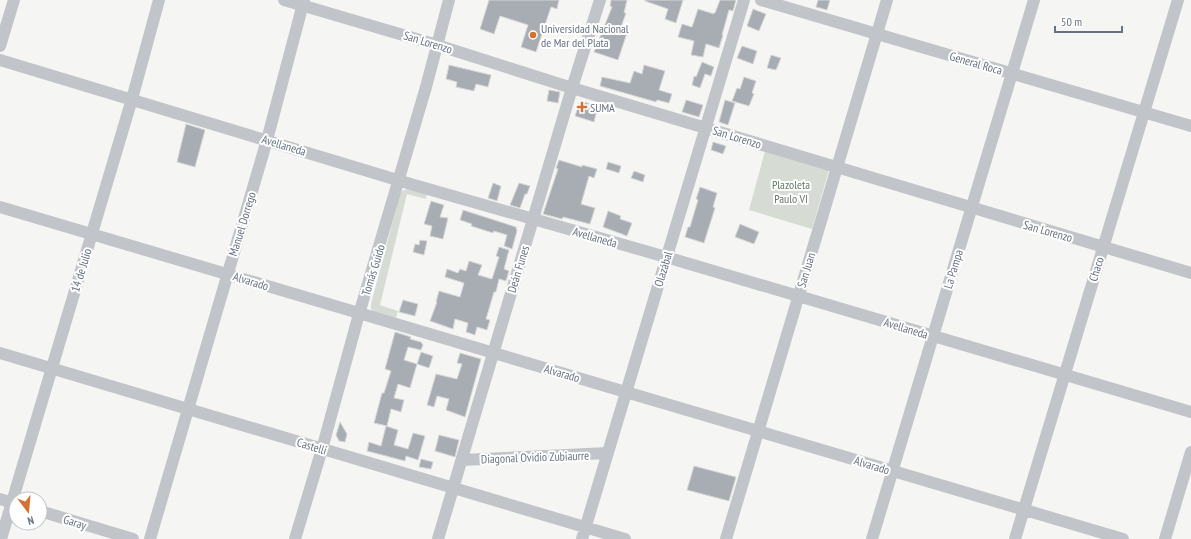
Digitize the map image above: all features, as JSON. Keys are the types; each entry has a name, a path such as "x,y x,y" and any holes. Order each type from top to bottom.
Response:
{"street":[{"path":"0,46 14,0"},
{"name":"14 de Julio","path":"13,491 52,369 132,99 159,0"},
{"name":"San Lorenzo","path":"284,0 303,3 572,88 1191,273"},
{"name":"Tomás Guido","path":"296,539 449,0"},
{"name":"Deán Funes","path":"438,539 572,88 600,0"},
{"name":"Olazábal","path":"584,533 744,0"},
{"name":"General Roca","path":"760,0 1191,126"},
{"name":"San Juan","path":"726,539 886,0"},
{"name":"La Pampa","path":"872,539 1034,0"},
{"name":"Chaco","path":"1015,539 1178,0"},
{"name":"Manuel Dorrego","path":"150,539 267,140 303,3"},
{"name":"Avellaneda","path":"0,60 399,180 1191,412"},
{"name":"Alvarado","path":"0,207 1123,539"},
{"name":"Castelli","path":"0,353 453,488 584,533 624,539"},
{"path":"1165,539 1191,452"},
{"name":"Diagonal Ovidio Zubiaurre","path":"462,460 608,453"},
{"name":"14 de Julio","path":"1,539 8,507"},
{"name":"Garay","path":"48,513 133,539"}],"green space":[{"name":"Plazoleta Paulo VI","path":"765,151 829,170 812,229 749,210"},
{"path":"407,189 427,193 426,199 407,194 380,305 398,311 396,318 373,312 371,309 371,304 400,194 402,191"}],"building":[{"path":"489,0 559,0 557,9 551,7 536,52 521,47 528,25 500,16 494,34 480,29"},
{"path":"611,0 627,0 624,13 626,13 621,27 628,30 618,60 594,52 612,7 610,6"},
{"path":"645,0 683,0 676,23 665,19 668,9"},
{"path":"720,0 736,0 733,11 729,10 719,48 706,44 703,57 691,55 694,41 678,37 682,24 692,27 698,9 714,14"},
{"path":"818,0 830,0 827,10 816,7"},
{"path":"753,9 766,14 759,31 747,26"},
{"path":"742,46 757,51 753,64 737,58"},
{"path":"771,55 781,58 776,70 767,68"},
{"path":"702,62 714,67 711,76 705,74 700,88 692,85 694,76 696,77"},
{"path":"449,65 491,75 488,87 476,84 474,91 456,87 457,82 446,79"},
{"path":"644,65 665,71 659,90 672,94 669,103 657,100 656,102 600,86 602,77 630,83 634,71 642,74"},
{"path":"744,77 756,81 752,93 754,94 749,106 732,101 737,88 740,89"},
{"path":"549,90 560,92 558,103 547,101"},
{"path":"686,100 703,105 699,117 682,112"},
{"path":"725,100 735,103 728,125 719,122"},
{"path":"580,101 598,106 594,122 575,116"},
{"path":"186,124 205,130 195,167 177,162"},
{"path":"713,142 726,146 723,154 711,150"},
{"path":"559,160 582,167 582,165 597,169 594,178 589,176 581,204 595,208 590,224 563,217 562,219 543,214 558,169 556,168"},
{"path":"608,162 621,166 619,173 606,169"},
{"path":"634,171 645,175 643,182 631,178"},
{"path":"493,183 501,186 497,201 488,198"},
{"path":"519,183 530,186 527,194 525,194 520,208 510,205"},
{"path":"700,187 717,193 713,207 715,208 704,243 685,237 688,227 690,227 698,200 696,199"},
{"path":"431,201 444,205 440,217 448,218 443,239 430,236 432,226 424,224"},
{"path":"463,210 516,227 517,231 512,249 504,246 507,235 494,231 493,233 471,226 472,224 460,220"},
{"path":"608,211 621,216 620,219 632,223 627,236 603,227"},
{"path":"740,224 759,232 754,244 735,237"},
{"path":"420,240 427,241 424,255 413,252 415,244 419,245"},
{"path":"499,247 509,250 504,269 509,271 506,281 499,279 496,292 494,292 486,319 490,320 487,330 477,327 475,335 466,332 468,323 455,319 453,329 430,321 437,302 439,291 460,297 464,283 445,277 447,269 458,273 460,269 466,271 469,261 482,265 478,275 492,279 499,257 496,256"},
{"path":"403,300 418,304 415,316 399,312"},
{"path":"395,332 411,337 410,339 421,342 423,345 421,350 408,347 404,360 417,364 410,388 398,384 394,398 404,400 401,412 391,409 387,426 374,423 382,393 384,393 391,371 385,369"},
{"path":"421,352 433,356 429,368 417,364"},
{"path":"460,353 481,359 465,417 446,410 449,399 437,396 434,407 427,405 436,374 457,379 462,364 457,363"},
{"path":"340,422 347,434 345,442 339,441 336,435"},
{"path":"386,426 398,430 394,445 408,449 413,433 425,436 418,460 406,456 405,461 367,451 369,442 381,446"},
{"path":"439,435 459,440 455,457 435,451"},
{"path":"421,459 433,462 431,469 419,467"},
{"path":"694,466 736,477 729,501 687,490"}],"place":[{"name":"Universidad Nacional de Mar del Plata","path":"533,35"},
{"name":"SUMA","path":"582,107"}]}
